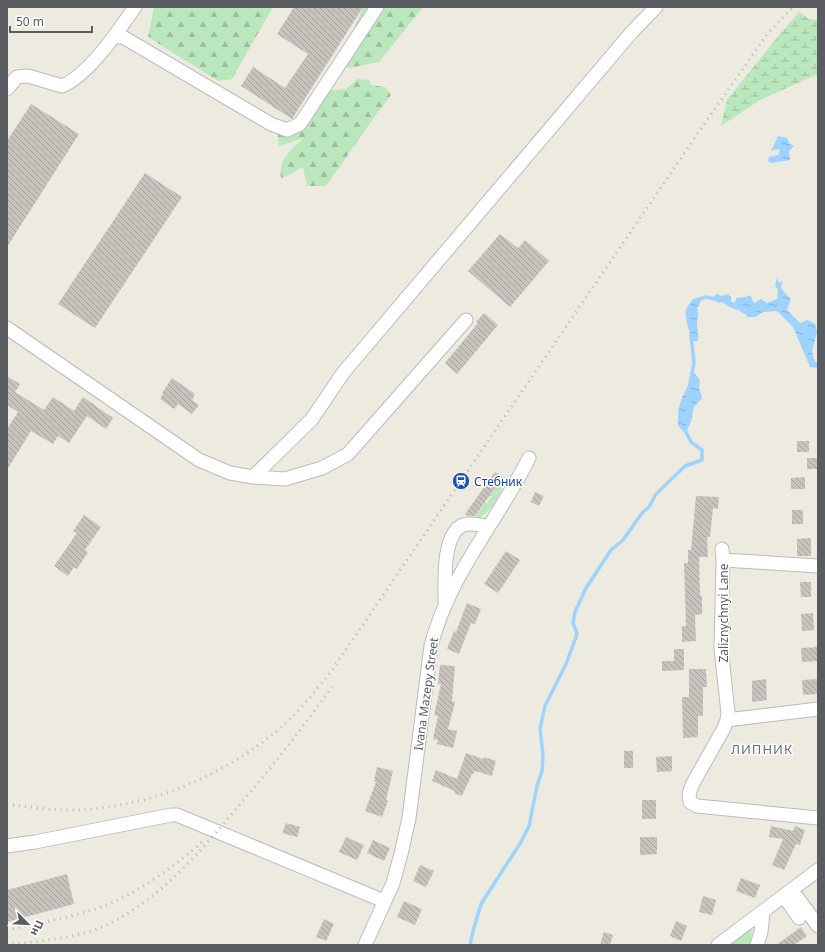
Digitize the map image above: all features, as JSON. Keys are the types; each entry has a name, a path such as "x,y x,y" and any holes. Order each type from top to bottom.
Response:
{"street":[{"path":"7,90 17,77 28,76 62,86 72,82 114,37 135,7"},
{"path":"114,37 122,37 271,124 287,130 300,124 377,7"},
{"path":"253,477 312,420 343,373 626,39 656,7"},
{"path":"7,328 199,460 230,473 253,477 285,479 322,468 348,454 466,320"},
{"name":"Ivana Mazepy Street","path":"365,945 393,883 409,818 431,646 435,628 455,584 529,458"},
{"path":"445,604 445,570 450,541 454,533 465,524 488,527"},
{"name":"Zaliznychnyi Lane","path":"818,566 723,555 721,648 728,713 724,728 692,785 689,794 690,802 697,806 818,818"},
{"path":"727,720 818,709"},
{"path":"7,846 177,815 384,901"},
{"path":"718,945 818,870"},
{"path":"788,893 799,918"},
{"path":"788,893 818,926"},
{"path":"758,945 763,912"}],"green space":[{"path":"154,7 273,7 232,79 218,81 148,37"},
{"path":"363,7 423,7 379,62 349,68 341,62"},
{"path":"799,12 809,19 818,20 818,74 760,100 721,126 727,100"},
{"path":"357,79 369,80 371,85 385,87 391,95 326,186 307,186 303,167 281,179 282,166 286,156 294,146 304,138 279,146 277,127 309,116 322,91 346,89"},
{"path":"503,477 502,489 499,496 484,515 473,520 485,503 487,503"},
{"path":"752,927 749,945 729,945"}],"water":[{"path":"778,136 787,138 790,144 794,146 789,151 790,160 771,163 768,161 769,157 778,155 780,150 777,149 771,151"},
{"path":"777,278 779,283 783,281 781,287 791,299 787,310 800,323 807,320 815,324 817,332 812,352 815,362 818,363 818,368 810,367 793,327 777,311 763,312 755,317 748,317 742,312 722,302 718,303 714,296 717,294 722,296 728,294 731,297 731,301 734,303 737,298 750,295 754,303 761,299 767,303 777,299 778,290 775,286"},
{"path":"700,297 701,301 697,308 698,341 692,341 686,321 686,310 693,299"},
{"path":"694,373 700,380 699,387 702,398 694,407 687,434 678,426 679,409 682,398"}],"building":[{"path":"294,7 363,7 292,119 241,86 253,67 285,88 308,54 277,34"},
{"path":"31,104 79,134 7,247 7,141"},
{"path":"145,173 182,197 95,328 58,304"},
{"path":"500,234 518,248 525,240 549,261 510,307 468,271"},
{"path":"484,313 498,325 457,374 445,363 478,323 476,322"},
{"path":"7,376 20,384 15,392 44,410 53,397 74,411 83,397 113,418 106,429 87,416 69,443 58,436 53,444 31,431 7,470 7,429 18,412 7,405"},
{"path":"172,378 195,394 192,400 199,405 192,414 178,404 174,409 160,399 163,394 162,393"},
{"path":"797,441 809,441 809,452 797,452"},
{"path":"807,458 818,458 818,469 807,469"},
{"path":"495,472 503,477 475,516 468,516 465,514"},
{"path":"805,477 805,489 791,489 791,478"},
{"path":"535,492 544,496 539,506 531,502"},
{"path":"696,496 719,497 718,509 713,508 710,537 707,537 708,557 699,557 702,614 695,615 696,641 682,642 682,626 686,626 684,563 688,563 688,550 691,550"},
{"path":"792,510 803,510 803,524 792,524"},
{"path":"84,515 101,527 85,550 88,552 77,569 74,567 68,576 54,566 77,533 73,531"},
{"path":"811,538 811,556 797,556 797,539"},
{"path":"506,551 520,560 498,593 484,584"},
{"path":"800,582 811,582 811,597 801,597"},
{"path":"467,603 481,609 475,624 471,623 459,654 447,649 454,631 456,632"},
{"path":"813,613 814,630 802,631 801,614"},
{"path":"818,647 818,661 802,662 801,648"},
{"path":"674,649 684,649 684,670 662,671 662,661 674,661"},
{"path":"440,665 455,666 452,701 455,702 448,729 457,731 453,748 437,744 438,740 433,739 438,716 434,715 441,684 438,684"},
{"path":"689,669 706,669 707,687 703,687 703,716 698,716 698,737 683,738 682,697 689,697"},
{"path":"766,679 767,700 752,702 752,681"},
{"path":"818,679 818,694 803,695 802,680"},
{"path":"624,751 633,751 633,768 624,768"},
{"path":"466,753 483,759 484,757 496,761 492,776 475,771 472,774 462,796 454,793 455,791 432,781 436,770 457,779"},
{"path":"672,756 672,771 657,772 656,757"},
{"path":"377,767 393,771 386,800 388,801 382,817 365,811 376,782 374,781"},
{"path":"642,800 656,800 656,819 642,819"},
{"path":"286,823 300,827 297,837 282,833"},
{"path":"771,826 793,831 795,826 805,830 800,845 796,844 784,870 772,865 783,839 769,837"},
{"path":"346,837 364,845 357,860 339,852"},
{"path":"640,837 657,837 657,854 640,855"},
{"path":"373,840 390,848 384,861 367,853"},
{"path":"420,865 434,871 426,887 413,881"},
{"path":"67,874 74,904 7,922 7,890"},
{"path":"741,878 760,885 755,898 736,891"},
{"path":"703,896 716,900 712,915 699,912"},
{"path":"404,901 422,909 415,925 397,917"},
{"path":"324,919 334,924 326,941 316,937"},
{"path":"676,921 687,926 681,941 670,936"},
{"path":"801,927 807,936 794,945 776,945"},
{"path":"604,932 613,935 610,945 600,945"}],"waterway":[{"path":"697,300 706,297 719,300"},
{"path":"689,388 694,363 691,335"},
{"path":"470,945 481,904 521,842 529,826 537,786 542,771 543,754 540,729 545,706 566,664 576,637 577,633 573,623 575,612 586,588 611,550 623,540 642,513 649,507 656,494 685,466 702,460 702,450 691,442 685,430"}],"railway":[{"path":"7,804 46,809 70,810 97,808 151,798 177,789 227,766 272,735 295,714 330,673 696,136 768,33 793,7"},
{"path":"7,945 43,941 91,931 123,916 161,889 211,839 276,761 332,687"},
{"path":"7,930 72,916 93,910 123,898 138,890 166,871 204,840"}],"place":[{"name":"Стебник","path":"461,481"}],"district":[{"name":"ЛИПНИК","path":"762,749"}]}
